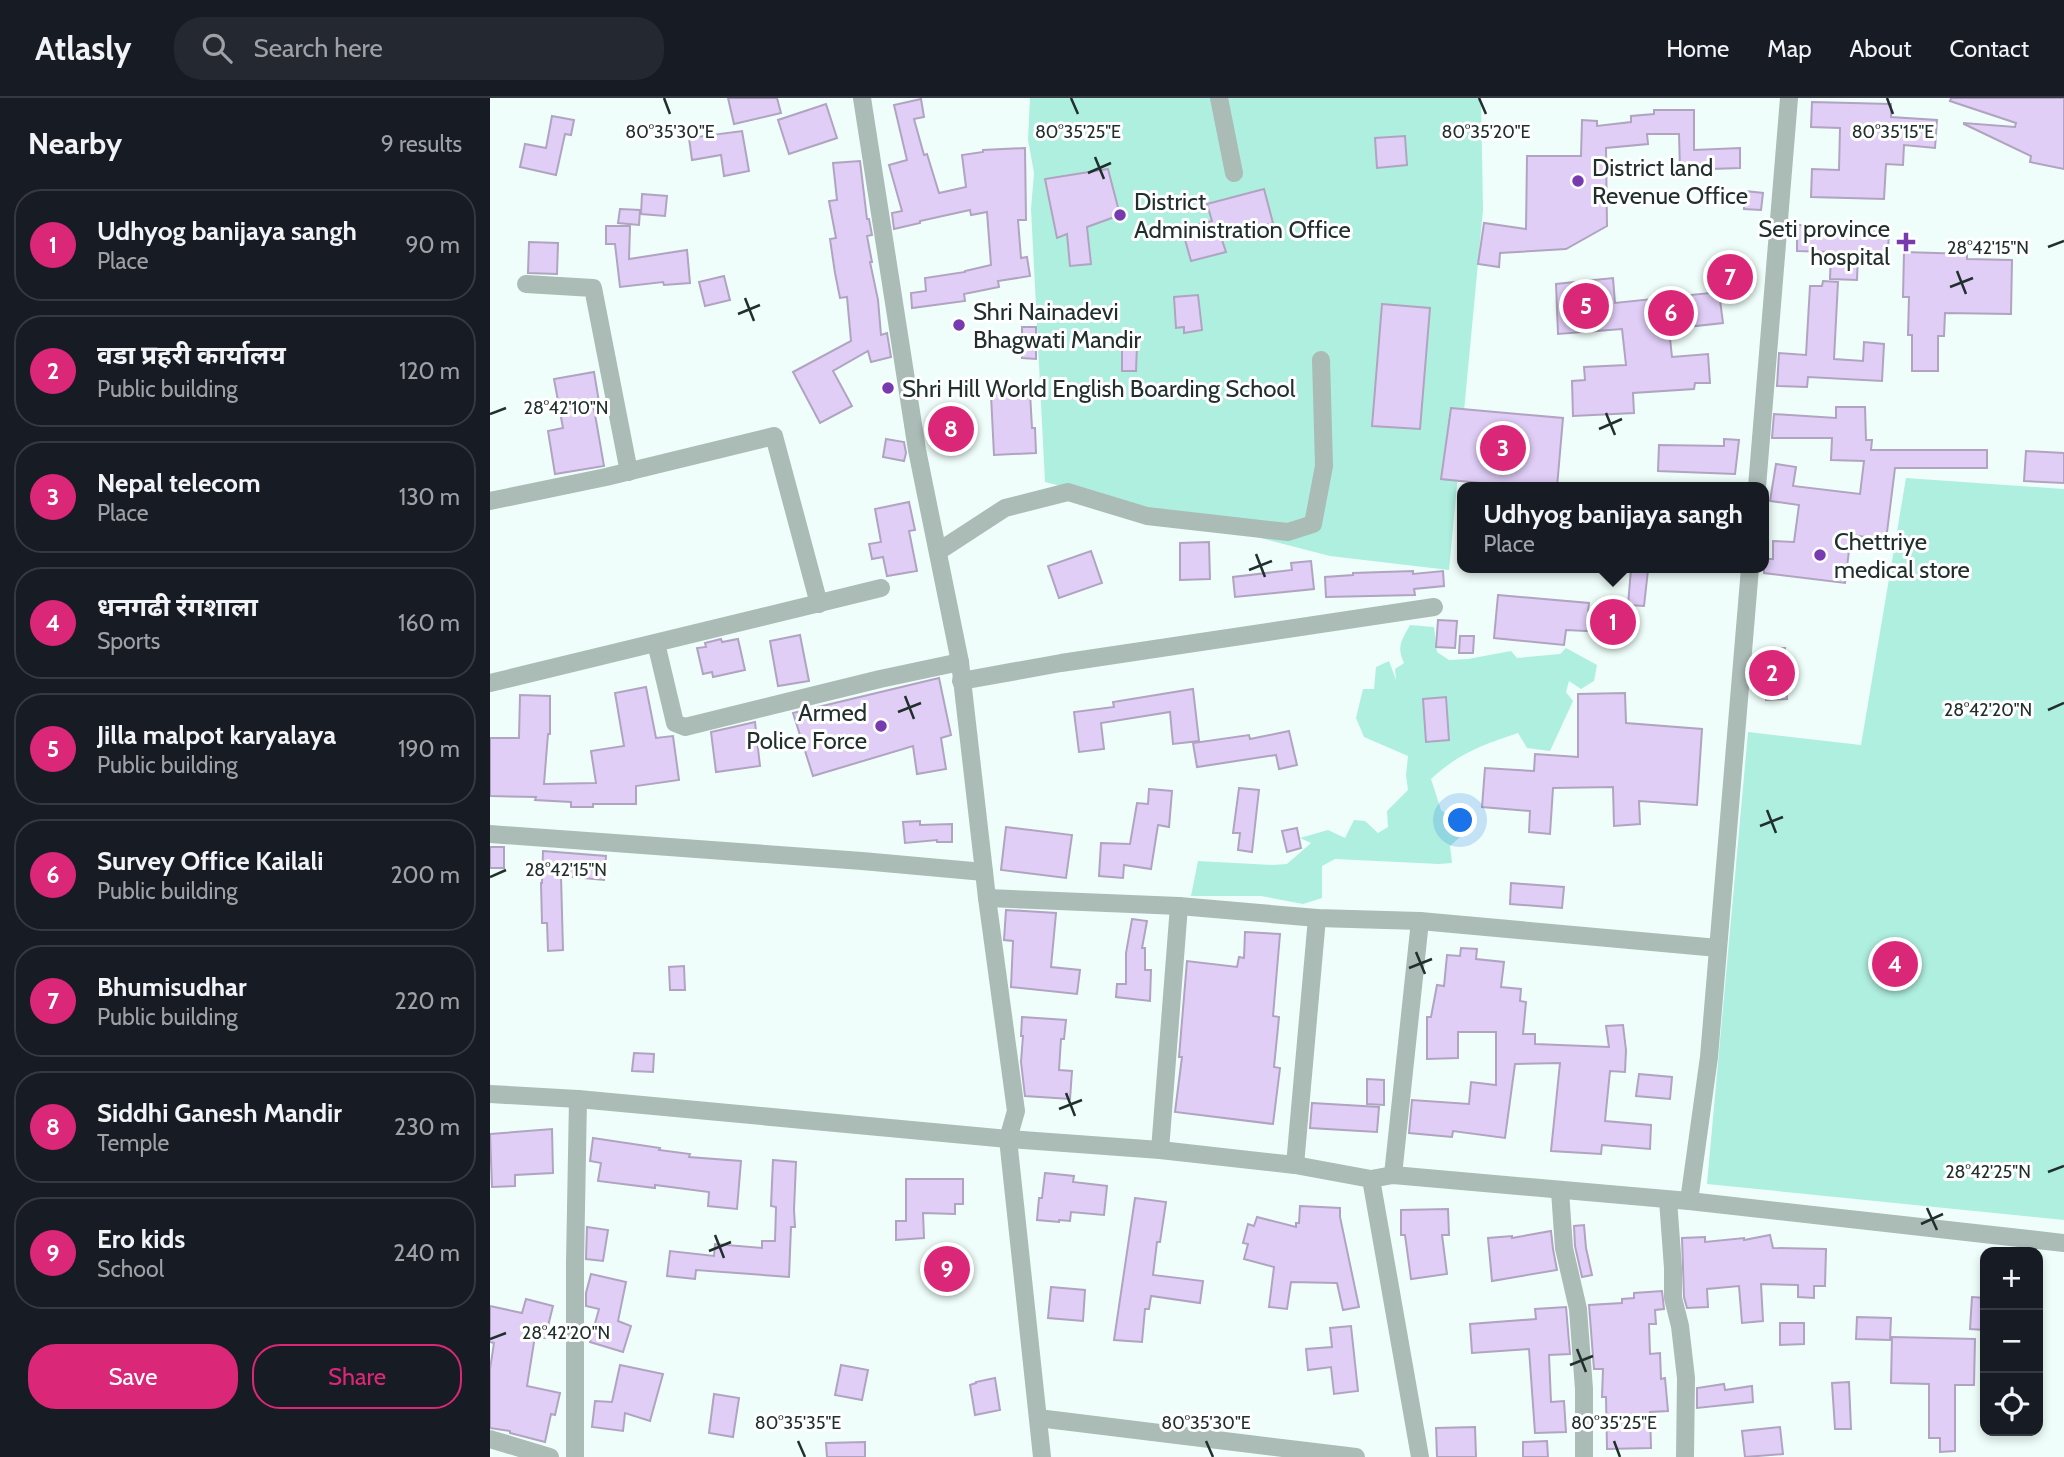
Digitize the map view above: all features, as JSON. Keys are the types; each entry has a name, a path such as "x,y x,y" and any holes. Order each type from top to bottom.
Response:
{"street":[{"path":"862,98 917,450 960,662 987,898 1016,1111 1008,1139 1042,1457"},
{"path":"1219,98 1234,173"},
{"path":"1757,482 1789,98"},
{"path":"526,284 593,288 629,472"},
{"path":"939,551 1005,508 1068,492 1147,516 1288,532 1313,524 1324,466 1321,360"},
{"path":"490,501 629,472 774,436 819,604"},
{"path":"1689,1202 1709,1057 1750,573"},
{"path":"490,683 881,588"},
{"path":"961,681 1061,663 1434,607"},
{"path":"656,643 676,723 685,727 960,662"},
{"path":"490,834 984,872"},
{"path":"987,898 1179,906 1317,918 1420,921 1718,948"},
{"path":"1160,1150 1179,906"},
{"path":"1295,1166 1317,918"},
{"path":"1393,1175 1420,921"},
{"path":"490,1094 578,1098 1008,1139 1160,1150 1295,1166 1370,1179 1393,1175 1668,1200 2064,1243"},
{"path":"575,1457 578,1098"},
{"path":"1370,1179 1420,1457"},
{"path":"1560,1191 1564,1248 1578,1309 1584,1389 1584,1457"},
{"path":"1668,1200 1673,1298 1680,1326 1686,1378 1685,1457"},
{"path":"1038,1418 1356,1457"},
{"path":"490,1439 550,1457"}],"green space":[{"path":"1030,98 1481,98 1483,210 1449,570 1330,556 1045,482 1031,209 1034,173 1028,140"},
{"path":"1906,478 2064,489 2064,1220 1707,1184 1748,732 1861,745"},
{"path":"1410,625 1434,627 1437,652 1449,660 1511,651 1517,658 1560,654 1566,648 1597,665 1594,681 1581,689 1569,681 1566,692 1573,701 1550,751 1527,748 1518,733 1471,751 1431,779 1441,810 1461,825 1460,837 1450,846 1452,863 1335,859 1322,866 1322,898 1303,904 1261,896 1191,896 1198,861 1287,864 1311,843 1300,838 1328,830 1345,838 1354,820 1365,821 1378,833 1388,827 1387,811 1408,790 1408,756 1364,737 1356,718 1363,689 1374,689 1376,667 1389,661 1396,680 1395,669 1404,663 1400,652 1401,643"}],"building":[{"path":"728,98 777,98 781,113 734,124"},
{"path":"1951,98 2064,98 2064,169 2030,162 2031,156 1964,124 2015,127 2016,123 1950,101"},
{"path":"921,99 924,117 914,119 939,193 966,187 962,155 983,150 1025,148 1026,220 1018,220 1021,258 1027,257 1030,276 998,281 999,287 964,294 965,301 912,308 911,293 926,291 925,278 991,265 987,212 971,215 970,210 894,229 892,213 902,211 889,165 907,160 894,105"},
{"path":"1812,102 1891,104 1891,117 1937,120 1935,148 1904,145 1903,165 1886,164 1884,199 1811,197 1812,169 1839,170 1840,128 1811,127"},
{"path":"826,104 837,138 789,154 778,120"},
{"path":"1654,110 1694,110 1694,150 1740,148 1740,168 1680,170 1679,134 1647,134 1648,144 1606,148 1607,226 1566,249 1500,253 1499,267 1478,264 1484,223 1526,229 1527,156 1581,156 1582,120 1597,121 1597,126 1631,122 1631,116 1654,114"},
{"path":"552,116 574,120 571,135 565,134 556,175 520,167 525,144 546,148"},
{"path":"742,131 749,171 724,176 721,155 692,160 689,138"},
{"path":"1405,136 1407,165 1377,168 1375,138"},
{"path":"860,161 867,219 872,235 867,236 881,335 887,333 891,357 871,362 868,351 833,371 852,406 820,423 793,372 851,341 847,297 840,298 835,273 830,239 836,238 829,201 837,200 833,163"},
{"path":"1108,169 1120,215 1087,227 1091,264 1070,266 1067,234 1057,238 1045,179"},
{"path":"1264,189 1273,223 1221,237 1226,252 1191,261 1182,229 1212,221 1207,204"},
{"path":"1745,191 1763,193 1761,210 1744,209"},
{"path":"642,194 667,196 665,216 641,214"},
{"path":"620,209 640,210 639,225 618,223"},
{"path":"1797,225 1889,228 1888,254 1858,253 1857,280 1830,279 1831,252 1797,251"},
{"path":"606,226 630,226 629,259 687,250 690,283 664,285 663,282 620,287 615,244 606,244"},
{"path":"529,242 558,243 557,274 528,273"},
{"path":"1904,252 1967,254 1967,259 2012,260 2011,314 1945,313 1944,336 1938,336 1938,371 1912,371 1912,335 1908,335 1909,297 1903,297"},
{"path":"1747,264 1749,287 1713,291 1710,267"},
{"path":"724,276 730,300 705,306 699,282"},
{"path":"1613,278 1615,303 1719,292 1723,323 1669,329 1672,357 1708,354 1710,383 1695,383 1694,389 1633,393 1634,413 1573,416 1572,381 1585,380 1584,367 1626,365 1622,329 1558,334 1556,284"},
{"path":"1823,281 1838,282 1834,359 1863,361 1864,342 1884,344 1882,381 1808,377 1807,387 1777,386 1779,353 1806,355 1810,286 1822,286"},
{"path":"1198,295 1202,330 1184,333 1184,327 1176,328 1174,297"},
{"path":"1382,304 1430,308 1420,429 1372,426"},
{"path":"1022,327 1036,327 1036,359 1022,358"},
{"path":"1122,345 1137,345 1136,371 1122,371"},
{"path":"594,372 599,402 593,403 604,466 555,474 548,431 563,428 554,379"},
{"path":"1030,393 1036,453 994,455 991,395"},
{"path":"1836,407 1865,407 1866,440 1872,440 1871,450 1987,450 1987,468 1895,468 1886,540 1851,535 1845,583 1764,573 1769,573 1769,559 1773,559 1773,541 1794,542 1799,505 1770,501 1776,464 1796,467 1793,486 1860,494 1864,461 1831,460 1832,438 1772,438 1774,414 1836,418"},
{"path":"1451,408 1563,418 1557,482 1470,482 1441,479"},
{"path":"886,439 904,442 904,461 883,457"},
{"path":"1724,439 1739,440 1735,474 1658,471 1659,445 1724,446"},
{"path":"2026,451 2064,453 2064,483 2024,481"},
{"path":"909,502 915,530 909,531 917,571 887,576 883,557 872,559 869,544 881,542 875,509"},
{"path":"1209,542 1210,579 1180,580 1180,543"},
{"path":"1091,551 1102,583 1059,598 1048,566"},
{"path":"1311,561 1314,589 1235,597 1233,577 1292,570 1291,563"},
{"path":"1413,571 1413,574 1443,571 1444,586 1414,589 1415,595 1326,597 1325,577"},
{"path":"1631,573 1648,573 1644,606 1628,605"},
{"path":"1498,595 1589,603 1588,611 1629,613 1628,633 1566,630 1564,645 1494,638"},
{"path":"1438,620 1457,621 1455,648 1436,647"},
{"path":"800,635 809,681 778,686 770,641"},
{"path":"1460,636 1474,636 1473,653 1459,653"},
{"path":"721,639 722,642 738,639 745,670 713,677 712,672 703,674 697,648 706,647 705,643"},
{"path":"1785,648 1787,699 1766,700 1764,649"},
{"path":"939,678 951,735 941,738 946,769 917,774 913,746 813,776 793,713"},
{"path":"646,687 656,738 673,736 679,780 636,786 636,804 571,807 571,802 535,800 536,797 490,796 490,738 519,738 520,695 550,696 550,734 544,784 596,783 591,751 624,746 615,693"},
{"path":"1193,689 1199,741 1173,744 1170,712 1101,723 1104,749 1079,752 1074,712 1114,707 1113,702"},
{"path":"1625,693 1626,723 1702,729 1697,805 1639,801 1640,824 1614,826 1613,787 1553,788 1550,834 1529,832 1530,811 1482,807 1485,768 1534,771 1535,754 1578,757 1578,694"},
{"path":"1446,697 1449,740 1426,742 1423,699"},
{"path":"755,722 760,766 716,772 711,732"},
{"path":"1289,731 1297,765 1279,769 1276,755 1197,767 1193,743 1249,735 1250,739"},
{"path":"1239,788 1259,790 1252,852 1238,850 1240,833 1233,833"},
{"path":"1149,789 1172,791 1169,827 1158,825 1151,869 1124,865 1123,878 1099,876 1101,843 1130,844 1137,803 1148,804"},
{"path":"920,821 920,825 952,824 952,842 937,840 905,843 903,822"},
{"path":"1006,827 1072,835 1066,878 1001,870"},
{"path":"1297,828 1301,848 1287,852 1282,831"},
{"path":"490,847 504,847 504,868 490,868"},
{"path":"543,851 606,856 604,880 561,876 563,950 548,951 547,923 542,923"},
{"path":"1511,883 1564,887 1562,908 1510,904"},
{"path":"1006,910 1056,913 1051,967 1080,970 1077,994 1011,987 1013,941 1004,940"},
{"path":"1132,919 1147,921 1142,948 1145,948 1145,970 1151,970 1150,1001 1116,997 1117,984 1126,984 1126,953"},
{"path":"1245,932 1280,934 1273,1016 1279,1017 1274,1067 1280,1068 1273,1124 1175,1112 1182,1057 1179,1057 1187,961 1237,967 1239,957 1244,958"},
{"path":"1461,948 1477,949 1476,959 1504,962 1501,987 1521,989 1520,1001 1526,1002 1523,1034 1535,1034 1535,1044 1609,1047 1606,1026 1623,1025 1625,1072 1610,1071 1605,1121 1651,1125 1650,1149 1602,1145 1601,1154 1551,1151 1560,1063 1515,1064 1505,1138 1453,1131 1452,1137 1409,1133 1412,1100 1469,1104 1471,1082 1496,1085 1496,1032 1458,1032 1458,1058 1427,1059 1427,1017 1431,1017 1437,985 1444,986 1447,955 1460,956"},
{"path":"684,966 685,990 670,990 669,967"},
{"path":"1022,1017 1066,1020 1064,1039 1061,1039 1059,1070 1072,1071 1070,1099 1025,1096 1021,1062"},
{"path":"634,1053 654,1054 653,1072 632,1071"},
{"path":"1639,1074 1672,1077 1670,1099 1636,1096"},
{"path":"1367,1079 1384,1080 1384,1105 1367,1104"},
{"path":"1312,1103 1379,1107 1377,1132 1310,1128"},
{"path":"552,1129 553,1173 515,1175 515,1186 492,1187 490,1134"},
{"path":"593,1138 660,1148 659,1150 690,1154 689,1157 741,1161 737,1209 708,1206 709,1192 598,1181 601,1163 590,1161"},
{"path":"773,1160 796,1162 795,1227 791,1227 789,1277 696,1270 695,1279 667,1276 670,1251 714,1256 715,1244 762,1248 762,1241 775,1241 776,1207 771,1206"},
{"path":"1045,1173 1074,1176 1073,1182 1107,1186 1104,1215 1071,1212 1070,1221 1037,1220"},
{"path":"906,1179 963,1179 963,1204 955,1204 955,1214 923,1213 924,1238 896,1240 896,1221 906,1221"},
{"path":"1135,1198 1166,1202 1153,1275 1203,1281 1200,1303 1151,1296 1149,1309 1145,1309 1142,1342 1114,1340"},
{"path":"1300,1206 1340,1208 1359,1307 1343,1310 1337,1283 1291,1282 1287,1309 1269,1307 1274,1267 1244,1259 1248,1244 1243,1243 1248,1224 1254,1226 1257,1217 1296,1227 1296,1223 1299,1223"},
{"path":"1448,1209 1449,1235 1442,1235 1447,1274 1411,1279 1405,1235 1401,1235 1401,1210"},
{"path":"1584,1225 1592,1275 1582,1277 1575,1246 1574,1226"},
{"path":"587,1227 608,1230 603,1261 586,1259"},
{"path":"1551,1231 1557,1270 1492,1281 1488,1238 1512,1238"},
{"path":"1770,1235 1773,1248 1826,1249 1825,1286 1814,1286 1814,1298 1798,1297 1798,1285 1761,1284 1763,1321 1742,1323 1739,1286 1707,1289 1708,1307 1687,1308 1684,1297 1682,1238 1705,1237 1705,1242 1744,1240"},
{"path":"591,1274 626,1282 618,1321 631,1326 623,1352 590,1342 599,1309 586,1306"},
{"path":"1051,1287 1085,1290 1083,1321 1048,1318"},
{"path":"1662,1291 1664,1309 1655,1310 1656,1324 1649,1324 1650,1354 1660,1353 1661,1379 1665,1378 1668,1411 1650,1412 1651,1448 1607,1449 1606,1397 1602,1397 1603,1369 1594,1369 1589,1305 1622,1303 1622,1299 1634,1298 1634,1293"},
{"path":"1972,1297 1980,1298 1980,1330 1970,1329"},
{"path":"526,1299 553,1306 545,1338 535,1336 527,1386 560,1393 555,1415 551,1414 545,1442 490,1428 490,1369 494,1343 490,1342 490,1306 522,1313"},
{"path":"1566,1307 1570,1354 1549,1355 1551,1402 1564,1401 1566,1432 1535,1433 1529,1349 1472,1353 1470,1324 1536,1319 1535,1309"},
{"path":"1857,1317 1891,1318 1890,1340 1856,1339"},
{"path":"1780,1323 1804,1323 1804,1344 1780,1345"},
{"path":"1351,1326 1358,1391 1334,1394 1331,1367 1308,1370 1306,1349 1332,1347 1330,1328"},
{"path":"1892,1337 1975,1339 1974,1385 1955,1385 1955,1451 1940,1452 1940,1438 1929,1438 1929,1384 1891,1383"},
{"path":"620,1365 663,1374 650,1421 625,1413 623,1431 592,1427 595,1401 612,1402"},
{"path":"841,1365 868,1370 862,1400 835,1395"},
{"path":"995,1378 1000,1410 975,1415 970,1385"},
{"path":"1849,1382 1851,1429 1835,1429 1832,1383"},
{"path":"1724,1384 1725,1390 1752,1386 1753,1402 1697,1408 1697,1388"},
{"path":"714,1394 739,1398 733,1437 709,1433"},
{"path":"1475,1427 1476,1457 1437,1457 1436,1428"},
{"path":"1780,1427 1783,1454 1745,1457 1742,1431"},
{"path":"1547,1441 1548,1457 1523,1457 1523,1442"},
{"path":"865,1442 865,1457 827,1457 826,1443"}],"place":[{"name":"District land Revenue Office","path":"1578,181"},
{"name":"District Administration Office","path":"1120,215"},
{"name":"Seti province hospital","path":"1906,242"},
{"name":"Bhumisudhar","path":"1730,277"},
{"name":"Jilla malpot karyalaya","path":"1586,306"},
{"name":"Survey Office Kailali","path":"1671,313"},
{"name":"Shri Nainadevi Bhagwati Mandir","path":"959,325"},
{"name":"Shri Hill World English Boarding School","path":"888,388"},
{"name":"Siddhi Ganesh Mandir","path":"951,429"},
{"name":"Nepal telecom","path":"1503,448"},
{"name":"Chettriye medical store","path":"1820,555"},
{"name":"Udhyog banijaya sangh","path":"1613,622"},
{"name":"वडा प्रहरी कार्यालय","path":"1772,673"},
{"name":"Armed Police Force","path":"881,726"},
{"name":"धनगढी रंगशाला","path":"1895,964"},
{"name":"Ero kids","path":"947,1269"}]}
